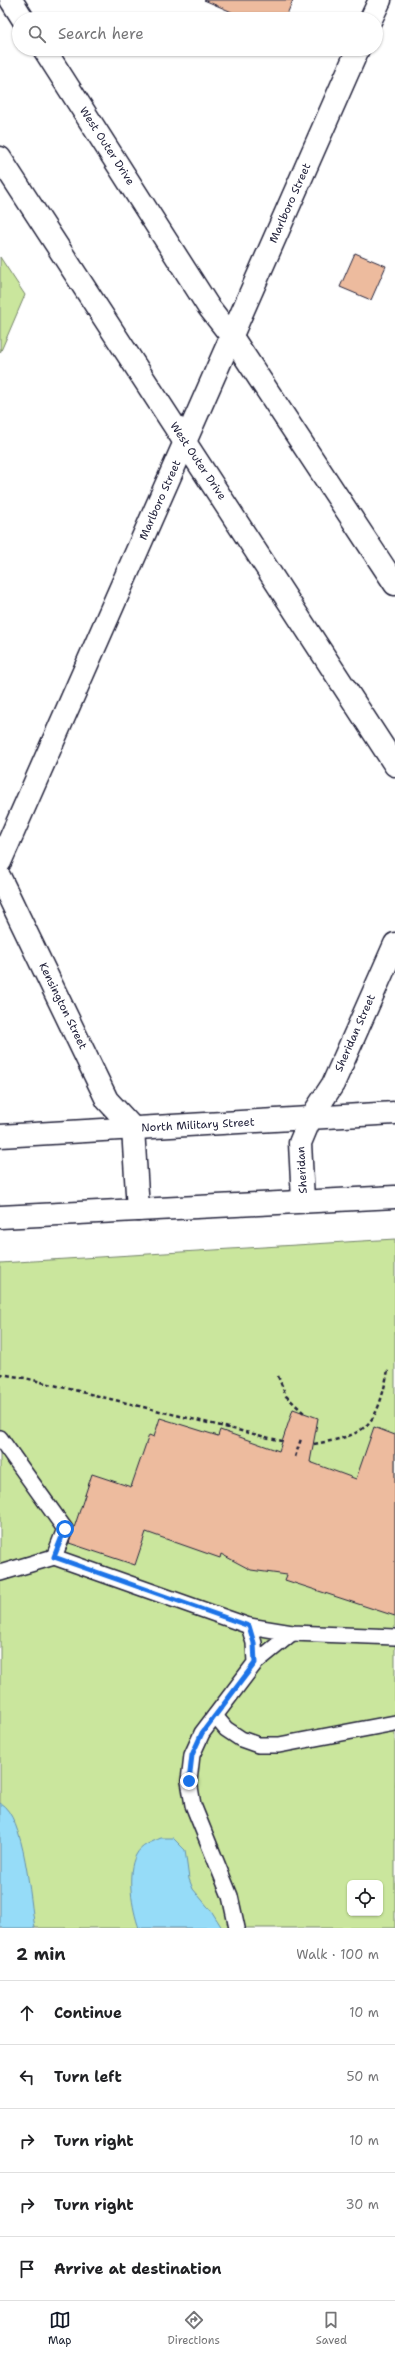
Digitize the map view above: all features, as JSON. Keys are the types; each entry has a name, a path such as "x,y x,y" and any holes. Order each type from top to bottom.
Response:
{"street":[{"path":"11,0 19,12"},
{"path":"374,12 380,0"},
{"name":"West Outer Drive","path":"48,56 208,306 232,337 395,584"},
{"name":"Marlboro Street","path":"0,862 355,56"},
{"name":"West Outer Drive","path":"0,158 395,765"},
{"name":"Kensington Street","path":"0,878 107,1100 133,1128"},
{"name":"Sheridan Street","path":"310,1119 333,1084 395,944"},
{"name":"North Military Street","path":"0,1136 310,1119 395,1112"},
{"name":"Sheridan","path":"303,1200 300,1143 310,1119"},
{"path":"133,1128 138,1210"},
{"path":"0,1217 395,1196"}],"lane":[{"path":"0,1438 65,1529 54,1557"},
{"path":"0,1573 54,1557 249,1626 292,1633 395,1637"},
{"path":"249,1626 254,1643 255,1663"},
{"path":"237,1928 230,1896 193,1805 189,1781 192,1755 202,1733 255,1663 292,1633"},
{"path":"214,1716 231,1732 242,1739 258,1745 279,1745 395,1722"}],"path":[{"path":"314,1444 346,1438 360,1432 374,1417 382,1398 388,1370"},
{"path":"0,1374 25,1378 282,1441"},
{"path":"278,1376 286,1396 304,1413"},
{"path":"295,1457 301,1438"}],"green space":[{"path":"0,257 25,295 0,353"},
{"path":"395,1239 395,1928 0,1928 0,1263"}],"water":[{"path":"0,1803 8,1811 15,1824 21,1841 35,1928 0,1928"},
{"path":"161,1838 173,1838 185,1850 189,1879 193,1889 212,1912 222,1928 139,1928 132,1901 131,1871 138,1852 147,1844"}],"building":[{"path":"204,0 293,0 288,12 232,12"},
{"path":"355,253 386,266 371,300 340,287"},
{"path":"293,1409 318,1418 310,1462 356,1479 374,1427 395,1435 395,1616 285,1580 287,1575 251,1570 221,1554 220,1558 146,1532 135,1565 69,1543 92,1474 131,1487 149,1435 154,1437 160,1418 218,1436 220,1430 279,1451"}],"route":[{"path":"65,1529 54,1557 249,1626 254,1643 255,1663 202,1733 192,1755 189,1781"}]}
